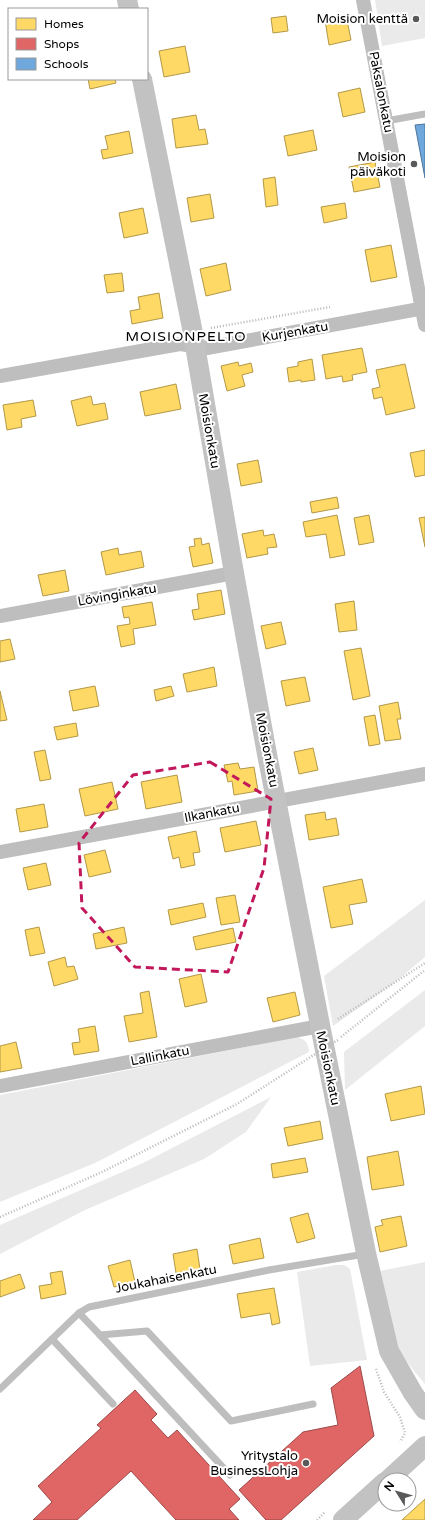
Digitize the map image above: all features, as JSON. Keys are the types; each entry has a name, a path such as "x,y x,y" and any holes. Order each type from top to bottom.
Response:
{"street":[{"name":"Paksalonkatu","path":"363,0 424,309 425,325"},
{"name":"Moisionkatu","path":"142,80 192,328 234,573 320,1028 366,1253 390,1351 413,1393 425,1410"},
{"name":"Kurjenkatu","path":"0,376 180,344 208,348 424,309"},
{"name":"Lövinginkatu","path":"0,616 234,573"},
{"name":"Ilkankatu","path":"0,852 425,774"},
{"name":"Lallinkatu","path":"0,1086 320,1028"},
{"path":"397,1472 425,1446"},
{"path":"343,1520 377,1489"}],"lane":[{"path":"386,122 425,114"},
{"name":"Joukahaisenkatu","path":"0,1388 79,1313 100,1304 366,1253"},
{"path":"79,1313 230,1475"},
{"path":"100,1335 147,1331 231,1422 312,1404"},
{"path":"52,1339 114,1404"}],"path":[{"path":"192,328 203,329 334,307"},
{"path":"320,1028 425,963"},
{"path":"0,1217 102,1172 237,1104 338,1040 425,970"}],"highlighted area":[{"path":"210,762 271,799 264,868 228,972 135,967 82,908 79,843 133,775"}],"shaded area":[{"path":"375,0 425,0 425,38 382,46"},
{"path":"425,900 425,957 393,984 333,1026 324,976"},
{"path":"425,990 425,1026 345,1090 344,1052"},
{"path":"297,1037 306,1042 309,1052 95,1163 0,1202 0,1095"},
{"path":"271,1097 246,1132 204,1159 85,1210 0,1254 0,1225 143,1163"},
{"path":"425,1262 425,1384 411,1367 395,1340 387,1311 380,1271"},
{"path":"344,1265 350,1269 367,1360 310,1366 297,1272"}],"building: Homes":[{"path":"346,15 351,40 329,45 325,20"},
{"path":"286,16 288,31 273,33 271,18"},
{"path":"185,46 190,72 164,77 159,51"},
{"path":"88,80 115,80 116,83 90,89"},
{"path":"360,88 365,112 343,117 338,93"},
{"path":"196,115 199,130 205,129 208,144 176,148 172,119"},
{"path":"313,130 317,150 288,156 284,136"},
{"path":"129,131 133,153 103,159 101,150 108,149 105,136"},
{"path":"375,162 380,187 354,192 349,167"},
{"path":"275,177 278,205 266,207 263,179"},
{"path":"210,194 214,218 191,222 187,198"},
{"path":"345,203 347,218 324,223 321,207"},
{"path":"143,208 148,233 124,238 119,213"},
{"path":"391,245 397,277 371,282 365,250"},
{"path":"226,263 231,290 206,296 200,269"},
{"path":"122,273 124,291 107,293 104,275"},
{"path":"159,293 163,318 132,324 130,311 140,309 138,297"},
{"path":"362,348 367,372 352,375 353,380 343,382 342,376 326,379 322,355"},
{"path":"312,359 315,380 289,382 287,368 298,366 298,362"},
{"path":"238,362 239,366 251,363 253,372 242,375 245,386 227,391 221,366"},
{"path":"405,364 415,408 386,415 382,397 374,399 372,389 380,387 376,370"},
{"path":"176,384 181,409 145,416 140,392"},
{"path":"91,396 93,405 105,403 108,419 77,426 71,401"},
{"path":"33,400 36,416 21,419 22,427 7,430 3,405"},
{"path":"425,450 425,475 415,477 410,453"},
{"path":"258,460 262,482 241,486 237,464"},
{"path":"337,497 339,508 312,513 310,502"},
{"path":"337,515 345,555 330,558 326,534 306,537 303,522"},
{"path":"369,515 374,542 359,545 354,518"},
{"path":"425,517 425,547 419,518"},
{"path":"263,530 264,536 274,534 277,547 267,548 268,554 247,558 242,534"},
{"path":"201,538 202,545 209,543 213,563 193,567 189,547 195,546 194,539"},
{"path":"118,548 119,555 141,551 144,567 106,575 101,552"},
{"path":"65,570 69,591 43,596 38,575"},
{"path":"221,590 225,614 194,620 192,610 199,609 197,594"},
{"path":"354,601 357,630 339,632 335,604"},
{"path":"152,602 156,625 133,629 135,644 121,647 117,626 130,624 129,617 124,618 122,607"},
{"path":"281,622 286,644 266,649 261,626"},
{"path":"10,639 15,659 0,662 0,641"},
{"path":"361,648 370,696 353,700 344,651"},
{"path":"214,667 217,686 187,692 183,674"},
{"path":"305,677 310,701 286,706 281,681"},
{"path":"95,686 99,706 73,711 69,691"},
{"path":"171,686 174,696 156,701 154,690"},
{"path":"0,691 7,720 0,721"},
{"path":"398,702 401,719 397,719 401,739 385,741 379,706"},
{"path":"375,715 380,744 369,746 364,717"},
{"path":"76,723 78,736 57,740 54,727"},
{"path":"313,748 318,770 299,774 294,752"},
{"path":"45,750 51,779 40,781 34,752"},
{"path":"238,763 240,769 254,767 258,791 234,795 232,781 228,782 224,765"},
{"path":"177,775 182,802 146,809 141,782"},
{"path":"112,782 118,809 85,816 79,789"},
{"path":"44,804 48,827 20,832 16,809"},
{"path":"325,812 326,820 336,818 339,835 309,840 305,815"},
{"path":"256,821 261,845 225,852 220,828"},
{"path":"196,831 200,852 193,853 195,865 181,868 179,857 173,859 168,837"},
{"path":"105,850 111,872 89,877 84,855"},
{"path":"46,863 51,885 28,890 23,868"},
{"path":"362,879 367,902 349,905 353,924 331,928 323,887"},
{"path":"235,895 240,922 221,925 216,898"},
{"path":"203,903 206,917 171,925 168,910"},
{"path":"39,927 45,953 30,956 25,930"},
{"path":"124,927 127,943 96,949 93,934"},
{"path":"233,928 236,942 196,950 193,937"},
{"path":"65,957 67,967 74,966 78,979 54,986 48,962"},
{"path":"201,974 207,1002 185,1007 179,979"},
{"path":"149,991 157,1037 129,1042 124,1016 143,1013 140,993"},
{"path":"295,992 300,1015 273,1022 267,998"},
{"path":"95,1026 99,1051 74,1055 72,1043 80,1042 78,1029"},
{"path":"16,1042 22,1068 0,1072 0,1046"},
{"path":"421,1086 425,1114 391,1121 385,1094"},
{"path":"320,1121 323,1139 288,1146 284,1128"},
{"path":"398,1151 404,1185 372,1190 367,1157"},
{"path":"305,1158 308,1172 273,1178 271,1164"},
{"path":"308,1213 315,1238 297,1243 290,1218"},
{"path":"401,1216 407,1246 380,1252 375,1227 383,1225 381,1220"},
{"path":"260,1238 264,1258 233,1264 229,1245"},
{"path":"197,1249 200,1269 176,1273 173,1254"},
{"path":"130,1260 135,1282 114,1287 108,1266"},
{"path":"62,1271 66,1294 41,1299 39,1286 52,1284 50,1273"},
{"path":"20,1274 25,1288 0,1297 0,1281"},
{"path":"274,1288 280,1323 272,1325 270,1313 241,1318 237,1294"},
{"path":"425,1499 425,1520 402,1520 411,1512 417,1512 417,1506"}],"building: Shops":[{"name":"Yritystalo BusinessLohja","path":"360,1366 374,1436 281,1520 266,1520 239,1490 303,1432 338,1425 331,1388"},
{"path":"135,1390 157,1414 151,1420 168,1438 177,1430 240,1499 229,1509 239,1520 176,1520 131,1471 77,1520 33,1520 52,1502 38,1486 101,1428 97,1425"}],"building: Schools":[{"path":"425,124 425,178 415,125"}],"place":[{"name":"Moision kenttä","path":"416,19"},
{"name":"Moision päiväkoti","path":"414,164"},
{"name":"Yritystalo BusinessLohja","path":"306,1463"}],"district":[{"name":"MOISIONPELTO","path":"186,336"}]}
